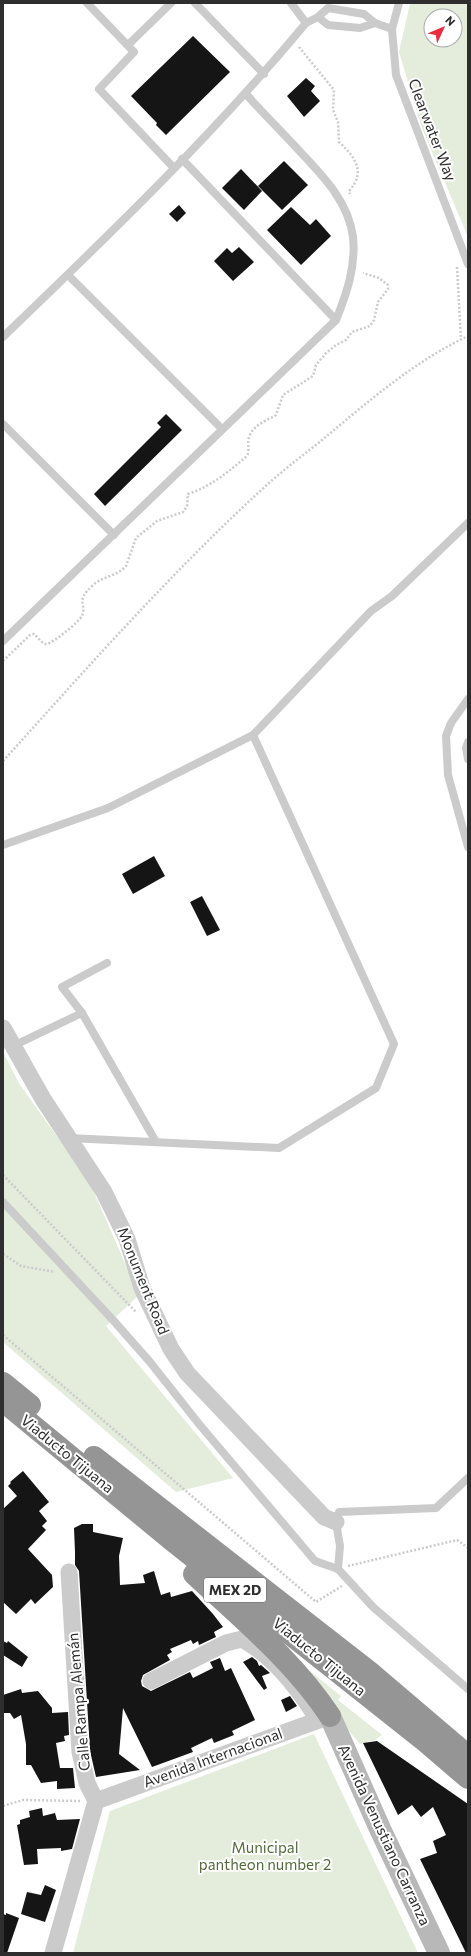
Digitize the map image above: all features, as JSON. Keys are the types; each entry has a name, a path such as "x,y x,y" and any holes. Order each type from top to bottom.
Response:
{"highway":[{"path":"3,1383 57,1428 372,1674 468,1756"},
{"name":"Viaducto Tijuana","path":"3,1390 468,1766"},
{"name":"Viaducto Tijuana","path":"3,1401 173,1541 419,1737 468,1778"},
{"path":"3,1412 187,1568 282,1655 300,1675 324,1718"},
{"path":"187,1568 428,1755 468,1788"}],"street":[{"name":"Monument Road","path":"3,1028 43,1099 107,1199 127,1239 142,1288 171,1349 187,1374 324,1517 336,1522"},
{"name":"Calle Rampa Alemán","path":"69,1572 80,1752 87,1783 96,1801"},
{"path":"151,1681 226,1643 242,1639 268,1658 324,1718"},
{"name":"Avenida Internacional","path":"96,1801 324,1718"},
{"name":"Avenida Venustiano Carranza","path":"324,1718 381,1831 439,1953"},
{"path":"53,1953 96,1801"}],"lane":[{"path":"87,3 134,52 99,89 174,168"},
{"path":"128,45 171,3"},
{"path":"196,3 264,74"},
{"path":"291,3 306,23"},
{"name":"Clearwater Way","path":"399,3 392,29 396,75 468,264"},
{"path":"3,337 68,275 246,94 306,23 318,17 328,8 364,14 375,23 392,29"},
{"path":"318,17 328,25 360,28 375,23"},
{"path":"3,641 336,320 345,297 351,273 352,235 347,215 328,181 246,94"},
{"path":"182,158 336,320"},
{"path":"68,275 222,429"},
{"path":"3,424 114,535"},
{"path":"3,845 108,808 253,735 371,612 392,596 468,524"},
{"path":"468,699 451,723 446,736 448,775 468,847"},
{"path":"68,1138 279,1148 376,1088 394,1044 253,735"},
{"path":"468,742 466,748 468,759"},
{"path":"107,963 62,987 82,1013 156,1142"},
{"path":"13,1046 82,1013"},
{"path":"3,1202 73,1276 150,1362 199,1424 315,1561 338,1569 373,1607 468,1689"},
{"path":"338,1569 340,1546 336,1522 339,1512 436,1508 468,1478"}],"path":[{"path":"292,39 334,90 333,110 338,122 339,142 352,156 358,169 356,182 349,191 352,198"},
{"path":"457,262 461,340"},
{"path":"3,661 30,635 34,634 45,644 50,644 54,642 64,631 77,623 83,611 83,595 99,580 111,577 126,566 136,538 157,521 183,512 187,506 188,494 219,480 247,456 249,452 249,438 253,431 260,424 276,415 283,395 292,387 312,376 316,365 326,353 336,345 346,340 352,332 370,326 374,320 378,302 388,289 388,285 379,278 363,274 363,268"},
{"path":"3,761 204,545 270,483 342,423 413,368 468,336"},
{"path":"3,1175 139,1316"},
{"path":"3,1254 21,1266 73,1276"},
{"path":"3,1335 316,1602 350,1582"},
{"path":"338,1569 457,1540 468,1548"},
{"path":"3,1806 23,1800 96,1801"}],"green space":[{"path":"410,3 468,3 468,237 422,128 399,52"},
{"path":"3,1052 20,1085 89,1181 139,1295 106,1326 233,1478 176,1492 3,1342"},
{"path":"269,1638 341,1696 338,1700 382,1735 375,1740 360,1744"},
{"name":"Municipal pantheon number 2","path":"314,1734 418,1953 73,1953 110,1811"}],"building":[{"path":"193,36 230,72 166,135 156,125 157,123 131,96"},
{"path":"306,78 315,86 311,91 320,101 304,117 287,96"},
{"path":"284,161 308,185 282,210 258,186"},
{"path":"241,169 262,191 244,210 222,188"},
{"path":"179,205 186,213 177,222 169,214"},
{"path":"291,207 310,225 316,219 331,236 301,265 267,230"},
{"path":"239,247 254,262 233,281 214,261 227,248 232,253"},
{"path":"166,414 182,430 105,506 94,494 161,427 157,423"},
{"path":"154,856 165,876 133,894 122,874"},
{"path":"202,896 220,930 207,936 190,902"},
{"path":"23,1471 49,1502 39,1511 47,1521 42,1526 46,1530 28,1549 52,1575 53,1587 35,1604 31,1599 16,1614 3,1602 3,1509 17,1496 8,1486 11,1483 10,1482"},
{"path":"82,1524 93,1524 93,1532 123,1538 119,1556 120,1585 145,1583 143,1575 154,1571 161,1595 170,1592 171,1597 192,1591 223,1627 214,1632 216,1637 199,1645 198,1641 193,1644 191,1640 170,1649 172,1652 167,1655 170,1660 143,1675 141,1681 142,1686 151,1691 190,1672 193,1678 213,1668 210,1662 220,1658 225,1671 231,1668 255,1720 232,1731 234,1735 214,1743 212,1738 191,1748 193,1752 152,1767 123,1708 119,1754 140,1770 96,1777 90,1751 79,1571 75,1565 74,1528"},
{"path":"3,1641 7,1643 8,1641 28,1657 22,1667 3,1655"},
{"path":"252,1657 257,1661 259,1666 261,1665 270,1673 262,1676 267,1688 264,1690 243,1662"},
{"path":"21,1689 22,1693 38,1691 52,1708 52,1713 68,1712 69,1735 64,1736 65,1741 56,1743 60,1768 73,1768 75,1788 57,1789 57,1781 41,1783 31,1765 26,1765 26,1744 21,1715 14,1719 10,1713 3,1713 3,1695"},
{"path":"290,1696 297,1706 286,1712 281,1700"},
{"path":"377,1741 468,1804 468,1953 466,1953 420,1859 437,1853 433,1841 446,1835 433,1807 421,1817 412,1805 398,1815 363,1743"},
{"path":"42,1808 43,1816 55,1813 57,1820 80,1819 72,1849 61,1851 61,1848 37,1849 38,1864 24,1865 17,1825 20,1824 20,1820 30,1817 29,1811"},
{"path":"45,1885 56,1890 45,1922 21,1914 27,1892 41,1895"},
{"path":"6,1913 19,1918 7,1953 3,1953 3,1914 6,1915"}]}
